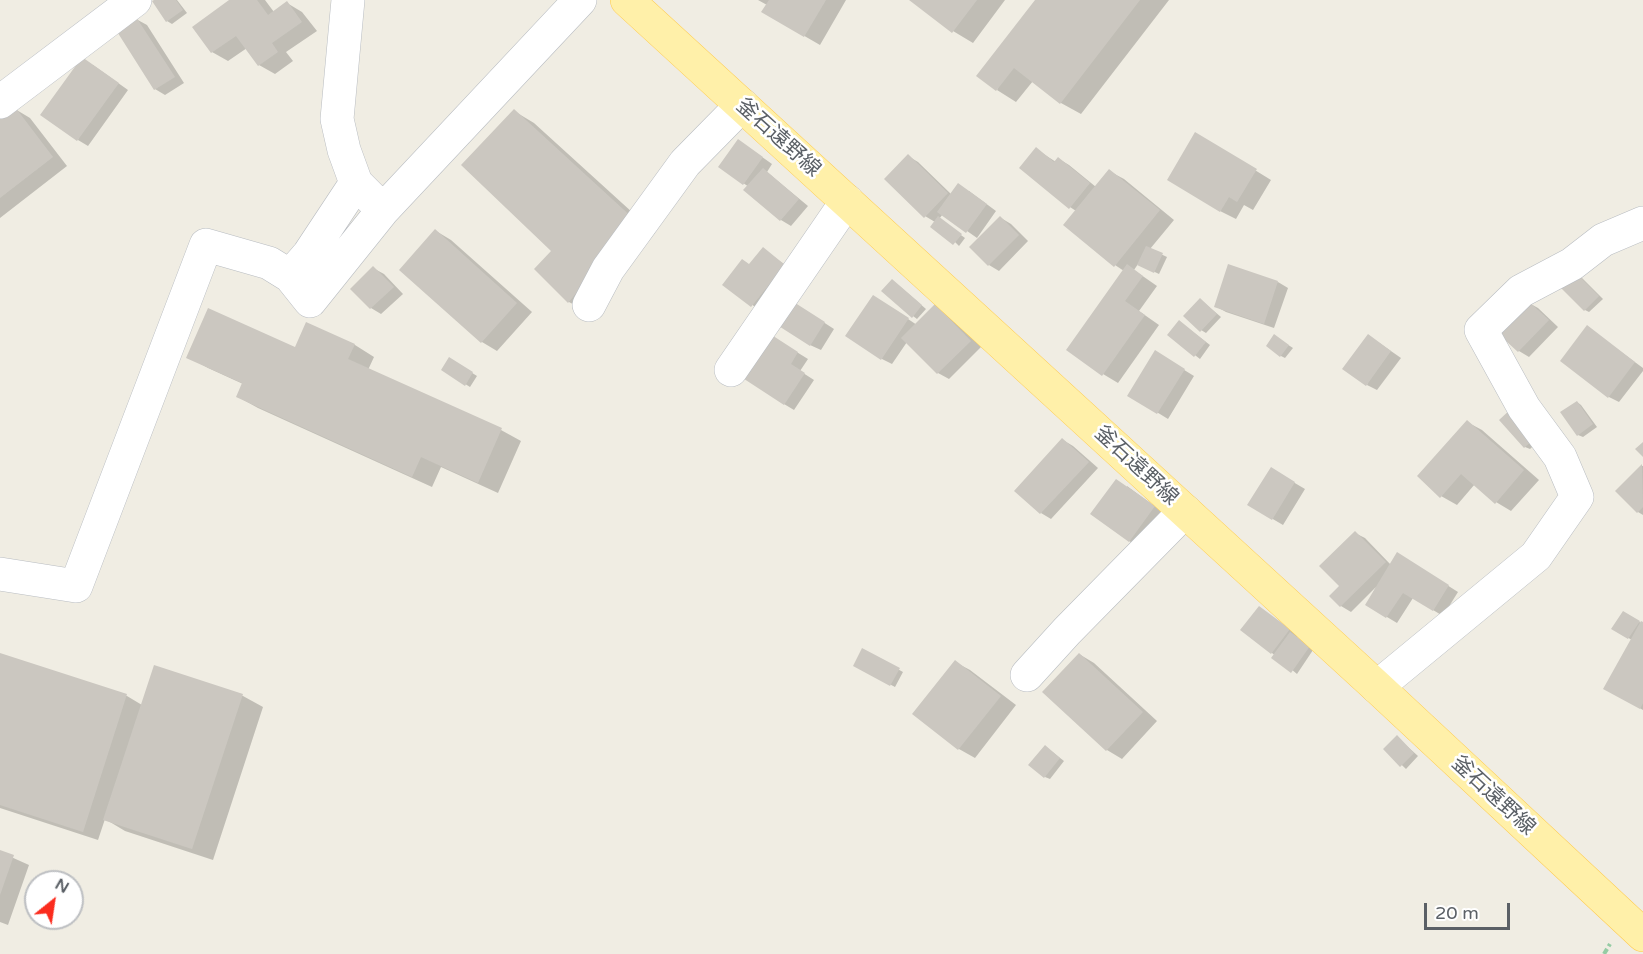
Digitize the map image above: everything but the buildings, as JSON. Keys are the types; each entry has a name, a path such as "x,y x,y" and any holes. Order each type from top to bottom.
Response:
{"main road":[{"name":"釜石遠野線","path":"627,0 1377,687 1643,935"}],"street":[{"path":"0,102 135,0"},
{"path":"348,0 338,119 344,150 356,183 383,210"},
{"path":"0,574 76,586 206,245 269,263 290,276 310,301 383,210 579,0"},
{"path":"590,305 608,268 685,163 742,105"},
{"path":"290,276 309,254 356,183"},
{"path":"731,370 847,201"},
{"path":"1377,687 1536,556 1577,498 1560,456 1524,408 1482,330 1521,291 1572,264 1604,240 1643,223"},
{"path":"1028,675 1067,631 1185,511"}]}
